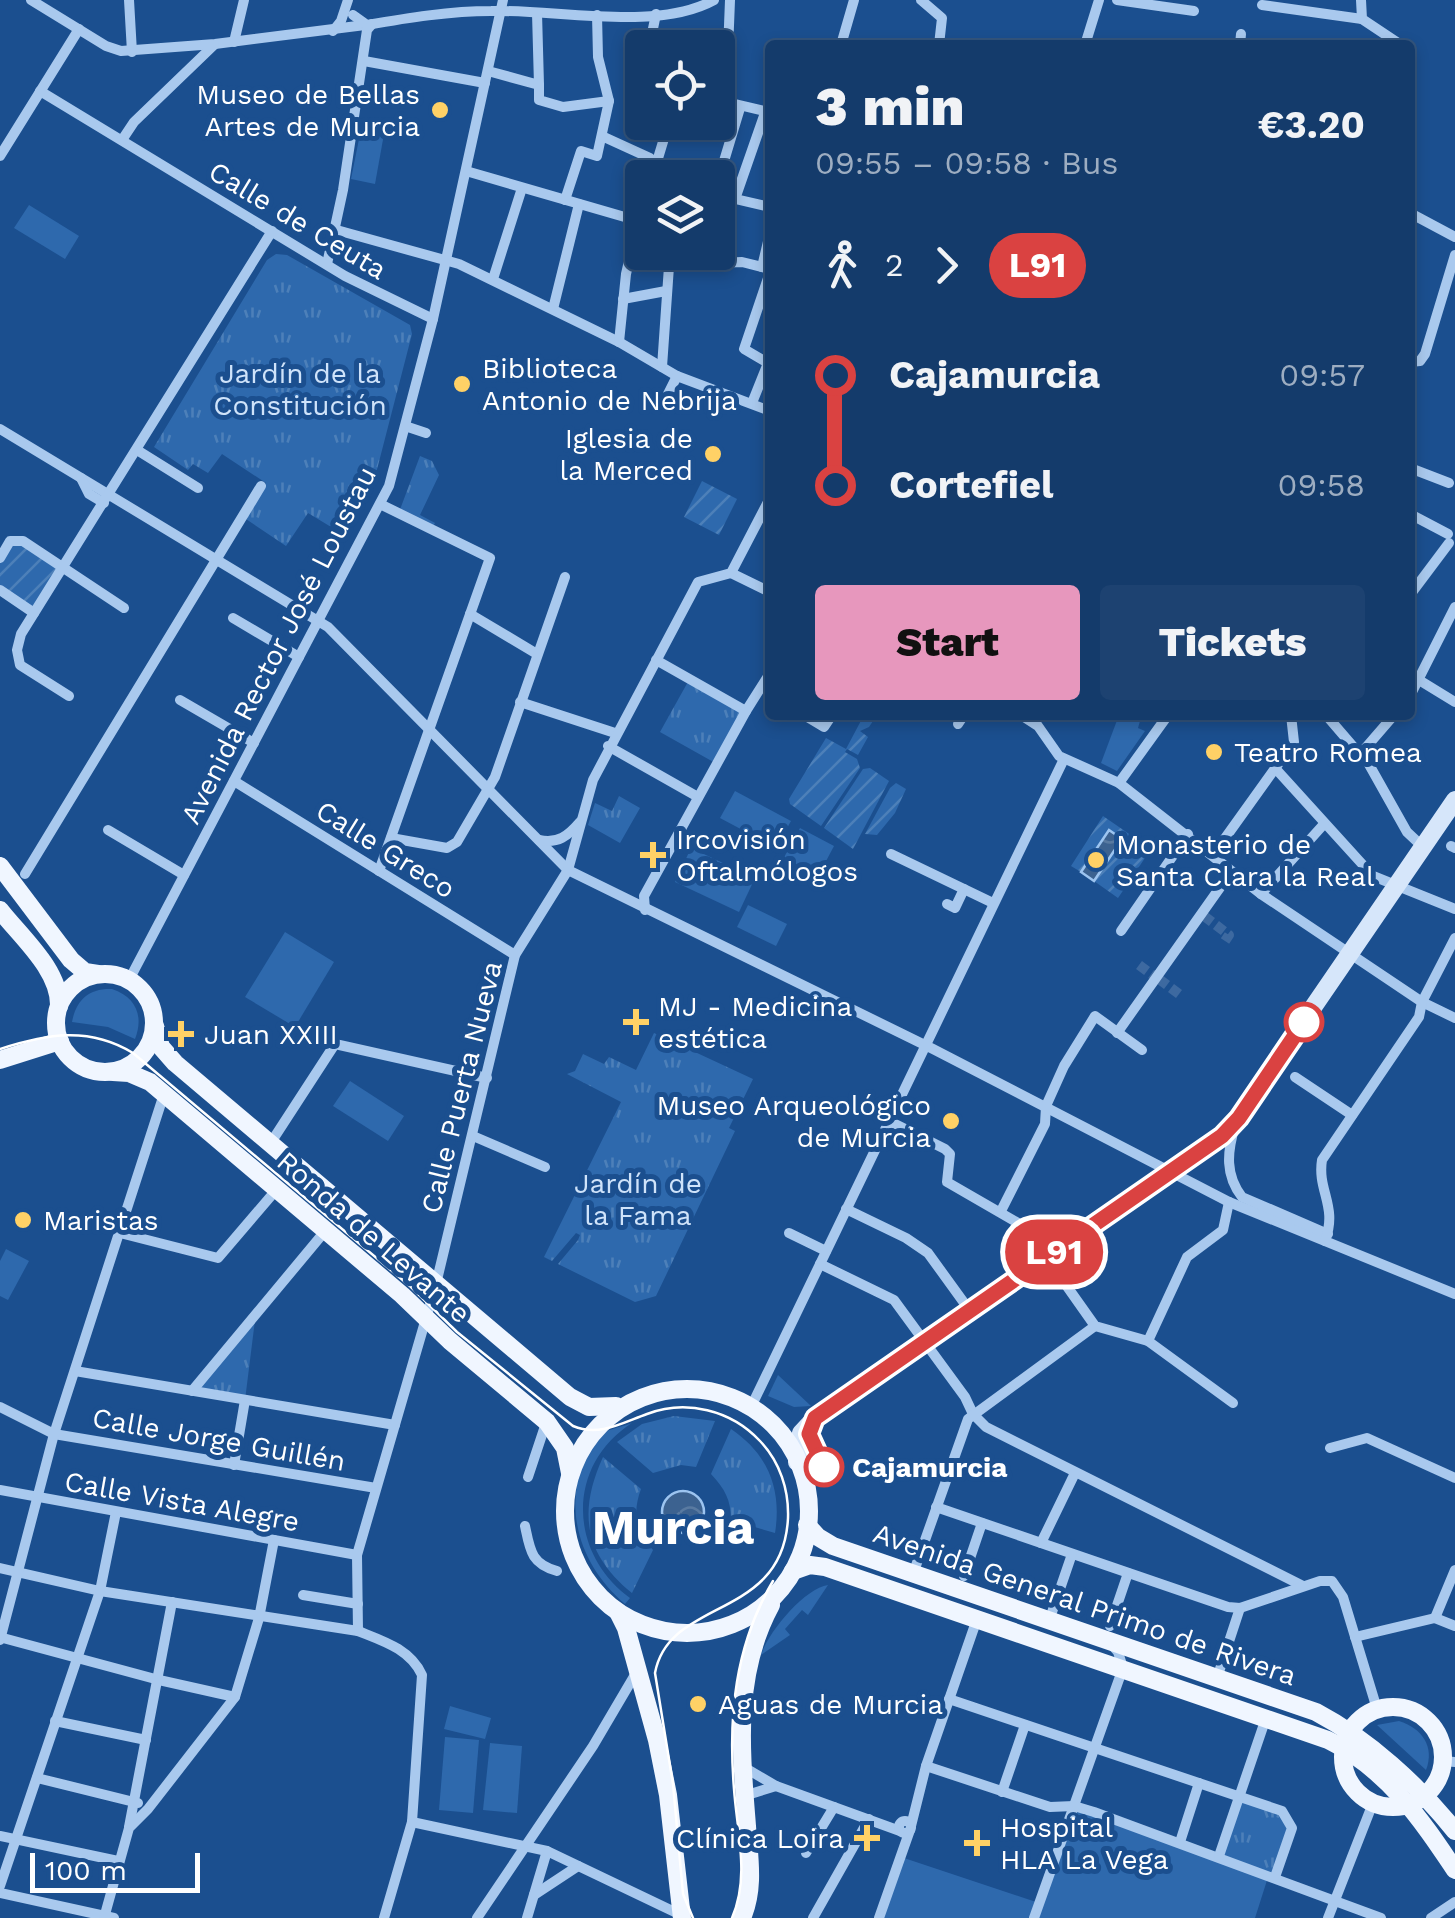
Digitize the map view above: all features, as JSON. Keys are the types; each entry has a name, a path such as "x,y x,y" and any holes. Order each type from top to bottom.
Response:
{"main road":[{"path":"797,1462 798,1441 808,1424 1215,1141 1237,1120 1455,800"},
{"path":"0,866 25,903"},
{"path":"0,874 85,972 129,980 147,997 155,1026 150,1044 140,1058 113,1072 82,1066 70,1057 60,1041 56,1022 58,992 50,974 0,910"},
{"path":"58,1008 72,986 98,974"},
{"name":"Ronda de Levante","path":"155,1026 169,1058 574,1401 593,1408 617,1406"},
{"path":"0,1060 60,1041"},
{"name":"Ronda de Levante","path":"113,1072 142,1078 164,1094 547,1422 564,1448 570,1474"},
{"path":"685,1917 658,1740 637,1667 624,1623 584,1570 573,1546 566,1508 570,1474 587,1434 617,1406 660,1390 685,1388 722,1394 750,1408 780,1434 797,1462 806,1493 807,1525 793,1571 760,1627 749,1661 741,1716 741,1766 750,1876 738,1916"},
{"name":"Avenida General Primo de Rivera","path":"807,1525 827,1544 1049,1620 1107,1633 1217,1678 1311,1710 1346,1740"},
{"name":"Avenida General Primo de Rivera","path":"793,1571 821,1566 1266,1718 1346,1740"},
{"path":"608,1600 644,1627 669,1635 691,1636 740,1623 778,1594"},
{"path":"1377,1708 1401,1708 1423,1718 1438,1737 1449,1762 1438,1781 1418,1800 1397,1807 1374,1803 1357,1792 1342,1767 1346,1740 1356,1720 1377,1708"},
{"path":"1346,1740 1455,1831"},
{"path":"1418,1800 1455,1870"}],"street":[{"path":"31,0 109,48 132,52 332,31 502,5 541,13 637,18 703,6 714,0"},
{"path":"129,0 132,52"},
{"path":"234,42 244,0"},
{"path":"349,0 350,28 366,38"},
{"path":"544,0 539,100 563,108 610,101"},
{"path":"565,200 581,151 597,156 610,101 588,0"},
{"path":"728,30 730,0"},
{"path":"842,40 854,0"},
{"path":"922,0 942,18 940,40"},
{"path":"1087,40 1099,0"},
{"path":"1117,0 1194,11"},
{"path":"1361,0 1362,19"},
{"name":"Avenida Rector José Loustau","path":"129,980 382,506 408,426 502,5"},
{"path":"1262,5 1362,19 1398,40"},
{"path":"653,30 656,14"},
{"path":"332,31 348,16"},
{"path":"348,16 369,24"},
{"path":"327,264 369,24"},
{"path":"0,156 79,29"},
{"path":"124,136 214,44"},
{"path":"364,61 539,85"},
{"name":"Calle de Ceuta","path":"40,91 124,136 327,264 433,320"},
{"path":"735,106 765,113"},
{"path":"724,160 740,108"},
{"path":"765,118 735,199 765,206"},
{"path":"0,123 14,132"},
{"path":"604,137 651,160"},
{"path":"466,171 625,217"},
{"path":"492,279 522,188"},
{"path":"554,309 578,204"},
{"path":"1415,217 1455,237"},
{"path":"333,229 446,260 492,279 619,342 677,376 765,409"},
{"path":"70,696 20,665 17,650 21,634 272,231"},
{"path":"1415,361 1426,354 1455,255"},
{"path":"735,262 765,269"},
{"path":"619,342 629,270"},
{"path":"662,367 668,270"},
{"path":"765,280 744,349 765,361"},
{"path":"623,299 666,291"},
{"path":"752,403 765,370"},
{"path":"663,404 677,376"},
{"path":"408,426 426,433"},
{"path":"0,429 81,478 107,499 215,559 344,641 568,870 1171,1171 1455,1294"},
{"path":"137,450 198,488"},
{"path":"1415,470 1449,483"},
{"path":"25,874 261,486"},
{"path":"380,871 490,558 382,506"},
{"path":"765,517 730,574 765,590"},
{"path":"1415,517 1448,538 1415,588"},
{"path":"0,558 10,542 23,541 124,608"},
{"name":"Calle Puerta Nueva","path":"358,1631 358,1555 436,1284 515,955 568,870 593,780 608,746 698,582 730,574"},
{"path":"390,838 447,848 454,846 462,835 489,787 565,577"},
{"path":"0,590 34,613"},
{"path":"1415,687 1450,632 1455,606"},
{"path":"470,614 537,654"},
{"path":"233,618 299,658"},
{"path":"656,660 746,712"},
{"path":"1419,680 1455,702"},
{"path":"645,910 644,896 716,764 746,712 765,692"},
{"path":"180,700 254,743"},
{"path":"520,702 614,734"},
{"path":"1029,720 1038,726 1055,752 1119,783 1261,894 1422,1002 1455,1018"},
{"path":"1119,783 1162,720"},
{"path":"1213,855 1294,742 1291,720"},
{"path":"1330,720 1362,752 1406,832 1423,847"},
{"path":"1362,752 1390,720"},
{"path":"608,746 698,797"},
{"path":"750,1408 1064,758"},
{"path":"1276,768 1369,873 1455,909"},
{"name":"Calle Greco","path":"234,781 515,955"},
{"path":"538,840 555,842 564,838 582,820"},
{"path":"1261,894 1324,824"},
{"path":"108,830 184,875"},
{"path":"1122,930 1188,834"},
{"path":"891,854 994,903"},
{"path":"1118,1033 1231,872"},
{"path":"947,904 955,908 964,889"},
{"path":"1326,1238 1331,1217 1320,1165 1419,1017 1422,1002 1455,938"},
{"path":"1000,1211 1044,1124 1046,1106 1069,1057 1095,1016 1142,1050"},
{"path":"270,1144 335,1044 487,1078"},
{"path":"1295,1077 1352,1116"},
{"path":"164,1094 54,1434 2,1639 235,1697"},
{"path":"1148,1341 1187,1257 1223,1230 1237,1202 1228,1168 1237,1120"},
{"path":"888,1121 945,1149 950,1154 947,1182 1027,1230 1094,1326 1148,1341 1233,1402"},
{"path":"473,1136 545,1167"},
{"path":"120,1232 218,1258 277,1188"},
{"path":"846,1209 928,1253 970,1311"},
{"path":"192,1391 326,1230"},
{"path":"789,1233 826,1251"},
{"path":"820,1264 894,1300 986,1427 1304,1586"},
{"path":"913,1574 964,1425 973,1414 1094,1326"},
{"path":"75,1371 395,1425"},
{"path":"234,1464 245,1400"},
{"name":"Calle Jorge Guillén","path":"0,1407 54,1434 376,1488"},
{"path":"528,1477 547,1422"},
{"path":"1330,1448 1367,1438 1455,1478"},
{"path":"1040,1543 1075,1473"},
{"name":"Calle Vista Alegre","path":"0,1490 358,1555"},
{"path":"936,1507 1228,1607 1240,1608 1332,1580 1343,1597 1377,1708"},
{"path":"116,1512 100,1591 0,1889 107,1917 172,1602"},
{"path":"964,1576 982,1523"},
{"path":"525,1526 533,1558 557,1571"},
{"path":"128,1828 148,1810 235,1697 259,1618 274,1540"},
{"path":"1049,1620 1072,1554"},
{"path":"0,1568 100,1591 358,1631 415,1660 422,1674 412,1822 384,1918"},
{"path":"1435,1618 1455,1570"},
{"path":"1034,1918 1123,1668 1107,1633 1128,1573"},
{"path":"304,1595 358,1604"},
{"path":"1217,1678 1240,1608"},
{"path":"879,1918 900,1857 903,1829 913,1812 977,1618"},
{"path":"1355,1637 1435,1618 1455,1626"},
{"path":"477,1918 593,1746 632,1684 637,1667"},
{"path":"949,1699 1282,1811 1292,1828 1275,1876"},
{"path":"1219,1856 1266,1718"},
{"path":"56,1721 146,1740"},
{"path":"1002,1792 1026,1725"},
{"path":"741,1766 776,1786 903,1829"},
{"path":"926,1766 1050,1807 1074,1806 1275,1876 1381,1918"},
{"path":"37,1778 132,1800 148,1810"},
{"path":"1180,1842 1200,1783"},
{"path":"744,1796 776,1786"},
{"path":"1328,1918 1374,1803"},
{"path":"806,1853 834,1806"},
{"path":"814,1918 869,1819"},
{"path":"412,1822 547,1851 685,1917"},
{"path":"0,1836 118,1861"},
{"path":"527,1918 547,1851"},
{"path":"533,1895 578,1866"},
{"path":"1430,1918 1455,1902"},
{"path":"653,1916 659,1904"}],"green space":[{"path":"361,129 384,134 375,184 351,179"},
{"path":"29,205 79,236 65,259 14,228"},
{"name":"Jardín de la Constitución","path":"276,254 287,255 410,325 412,334 374,481 346,536 308,513 286,546 246,519 266,483 222,454 208,473 193,464 188,470 154,447 267,260"},
{"path":"420,456 432,461 439,475 420,515 435,523 431,530 398,515"},
{"path":"702,481 737,499 719,535 684,517"},
{"path":"10,541 23,541 63,568 34,613 0,590 0,558"},
{"path":"689,680 746,711 717,764 660,732"},
{"path":"861,720 874,720 860,731 868,737 858,755 847,749 845,752 857,759 860,768 821,826 790,804 789,799 826,738 846,749"},
{"path":"1117,720 1140,721 1138,728 1145,731 1117,771 1101,763"},
{"path":"870,768 889,781 853,849 824,828 863,769"},
{"path":"896,783 906,789 895,813 877,835 865,834 890,788"},
{"path":"735,791 791,821 776,848 720,818"},
{"path":"619,796 640,808 620,843 588,825 595,803 612,811"},
{"path":"1103,816 1151,849 1118,898 1094,881 1122,839 1109,831 1081,872 1071,866"},
{"path":"800,828 834,846 815,882 781,863"},
{"path":"691,848 755,878 739,912 675,882"},
{"path":"748,905 787,924 776,946 737,927"},
{"path":"285,932 334,962 295,1027 245,997"},
{"path":"112,989 127,997 136,1008 139,1023 135,1039 108,1027 72,1022 85,997"},
{"name":"Jardín de la Fama","path":"654,1033 753,1079 729,1128 735,1131 656,1296 635,1302 558,1264 578,1240 580,1235 576,1233 552,1261 544,1257 621,1102 567,1074 575,1071 583,1054 604,1064 609,1057 636,1070"},
{"path":"350,1081 404,1116 388,1141 333,1106"},
{"path":"6,1249 29,1261 8,1300 0,1296 0,1261"},
{"path":"256,1312 245,1400 192,1391"},
{"path":"778,1375 811,1406 794,1407 768,1396"},
{"path":"674,1416 715,1421 696,1467 681,1465 653,1473 617,1442 642,1424"},
{"path":"632,1423 610,1441 595,1462 586,1485 583,1509 586,1534 595,1558 630,1598 625,1604 589,1559 581,1541 575,1504 582,1464 591,1442 603,1432"},
{"path":"731,1429 754,1450 770,1474 776,1502 775,1533 731,1520 726,1495 711,1474"},
{"path":"603,1457 641,1489 637,1521 653,1550 632,1593 604,1563 590,1531 590,1496"},
{"path":"828,1585 808,1615 802,1610 785,1629 790,1635 761,1655 788,1612 809,1594"},
{"path":"450,1706 491,1718 485,1739 444,1729"},
{"path":"1399,1721 1414,1728 1424,1740 1429,1754 1426,1770 1377,1725"},
{"path":"445,1737 479,1740 473,1813 439,1810"},
{"path":"490,1743 522,1746 517,1813 483,1810"},
{"path":"1239,1797 1282,1811 1292,1828 1275,1877 1219,1856"},
{"path":"1074,1806 1269,1874 1255,1918 879,1918 901,1857 1039,1903"}],"water":[{"path":"1109,830 1122,839 1094,881 1081,872"},
{"path":"683,1491 698,1497 704,1512 698,1527 683,1533 668,1527 662,1512 668,1497"}],"tunnel":[{"path":"1204,916 1229,935 1225,941"},
{"path":"1139,965 1154,976"},
{"path":"1159,979 1183,997"}],"tram line":[{"path":"0,1049 67,1035 100,1039 133,1053 411,1287 457,1332 573,1426 601,1429 662,1410 692,1408 736,1422 767,1449 778,1467 787,1497 788,1518 781,1551 767,1575 747,1592 681,1631 665,1649 655,1673 673,1784 683,1894 693,1918"},
{"path":"732,1918 741,1871 732,1762 737,1682 750,1630 773,1581"}],"bus line":[{"name":"L91","path":"824,1467 809,1434 815,1418 1222,1136 1239,1118 1304,1022"}],"place":[{"name":"Museo de Bellas Artes de Murcia","path":"440,110"},
{"name":"Biblioteca Antonio de Nebrija","path":"462,384"},
{"name":"Iglesia de la Merced","path":"713,454"},
{"name":"Teatro Romea","path":"1214,752"},
{"name":"Ircovisión Oftalmólogos","path":"653,855"},
{"name":"Monasterio de Santa Clara la Real","path":"1096,860"},
{"name":"MJ - Medicina estética","path":"636,1022"},
{"name":"Juan XXIII","path":"181,1034"},
{"name":"Museo Arqueológico de Murcia","path":"951,1121"},
{"name":"Maristas","path":"23,1220"},
{"name":"Cajamurcia","path":"824,1467"},
{"name":"Aguas de Murcia","path":"698,1704"},
{"name":"Clínica Loira","path":"867,1838"},
{"name":"Hospital HLA La Vega","path":"977,1843"}],"district":[{"name":"Murcia","path":"673,1527"}]}
